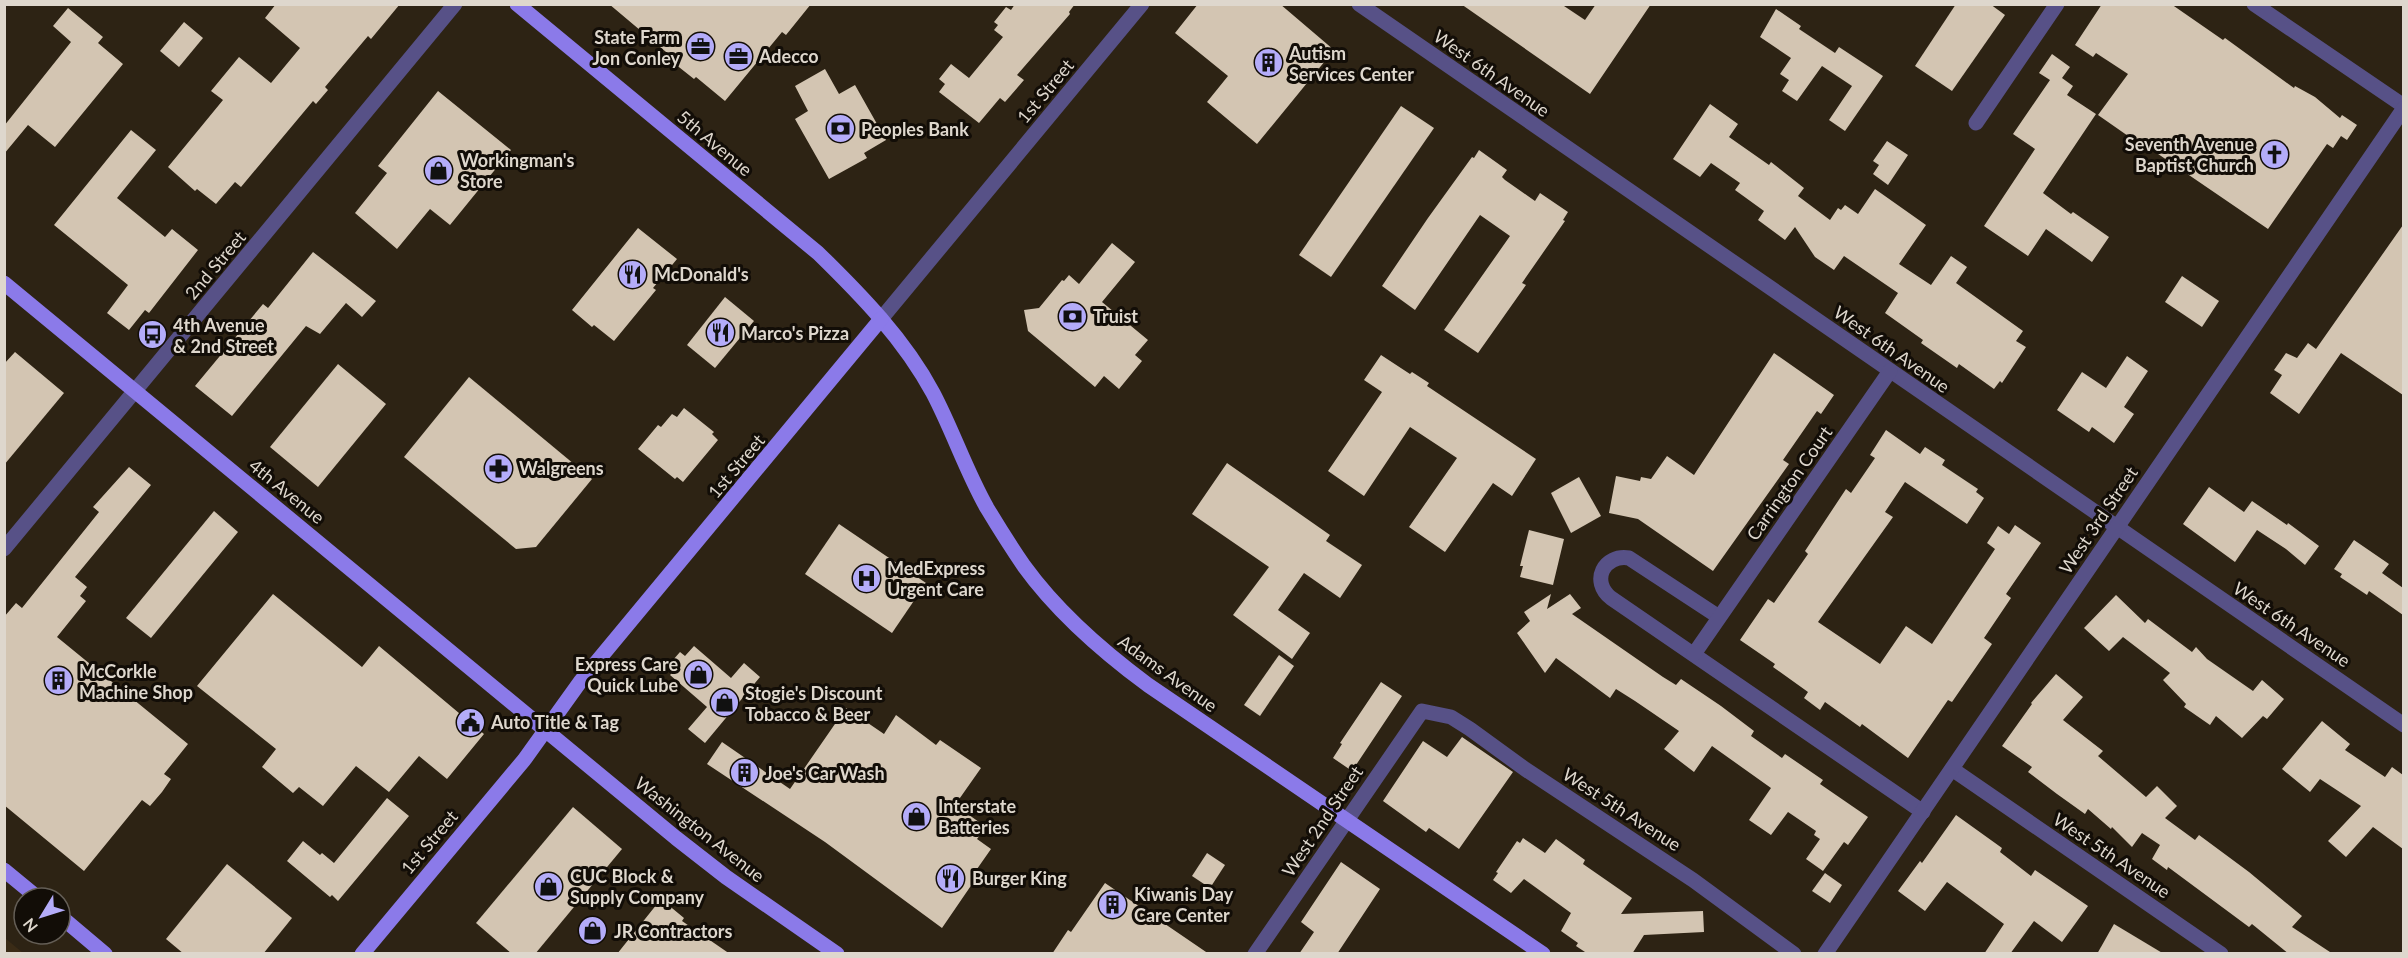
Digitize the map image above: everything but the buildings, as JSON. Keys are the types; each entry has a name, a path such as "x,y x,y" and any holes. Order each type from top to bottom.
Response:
{"main road":[{"name":"5th Avenue","path":"517,4 818,254 857,291 881,319"},
{"name":"4th Avenue","path":"4,283 545,728"},
{"name":"1st Street","path":"362,954 524,760 580,682 881,319"},
{"name":"Adams Avenue","path":"881,319 898,340 932,392 987,508 1026,567 1065,614 1108,655 1148,685 1543,954"},
{"name":"Washington Avenue","path":"545,728 726,877 837,954"},
{"path":"4,870 23,886"},
{"path":"72,926 105,954"}],"street":[{"name":"2nd Street","path":"4,549 455,4"},
{"name":"1st Street","path":"881,319 1142,4"},
{"name":"West 6th Avenue","path":"1359,4 2403,724"},
{"path":"1976,123 2057,4"},
{"path":"2254,4 2403,107"},
{"name":"West 3rd Street","path":"1826,954 2403,107"},
{"name":"Carrington Court","path":"1694,654 1890,371"},
{"path":"1719,618 1629,558 1615,558 1604,567 1600,580 1605,593 1923,812"},
{"name":"West 2nd Street","path":"1255,954 1422,711"},
{"name":"West 5th Avenue","path":"1422,711 1451,717 1470,729 1525,769 1693,880 1794,954"},
{"name":"West 5th Avenue","path":"1952,769 2221,954"}],"shaded area":[{"path":"5,938 23,953 5,953"}],"place":[{"name":"State Farm Jon Conley","path":"701,47"},
{"name":"Adecco","path":"738,56"},
{"name":"Autism Services Center","path":"1268,63"},
{"name":"Peoples Bank","path":"840,129"},
{"name":"Seventh Avenue Baptist Church","path":"2275,154"},
{"name":"Workingman's Store","path":"439,170"},
{"name":"McDonald's","path":"633,274"},
{"name":"Truist","path":"1072,316"},
{"name":"Marco's Pizza","path":"720,333"},
{"name":"4th Avenue & 2nd Street","path":"152,335"},
{"name":"Walgreens","path":"498,468"},
{"name":"MedExpress Urgent Care","path":"866,578"},
{"name":"Express Care Quick Lube","path":"699,674"},
{"name":"McCorkle Machine Shop","path":"58,681"},
{"name":"Stogie's Discount Tobacco & Beer","path":"724,703"},
{"name":"Auto Title & Tag","path":"470,722"},
{"name":"Joe's Car Wash","path":"744,773"},
{"name":"Interstate Batteries","path":"917,816"},
{"name":"Burger King","path":"951,878"},
{"name":"CUC Block & Supply Company","path":"549,886"},
{"name":"Kiwanis Day Care Center","path":"1113,904"},
{"name":"JR Contractors","path":"593,931"}]}
